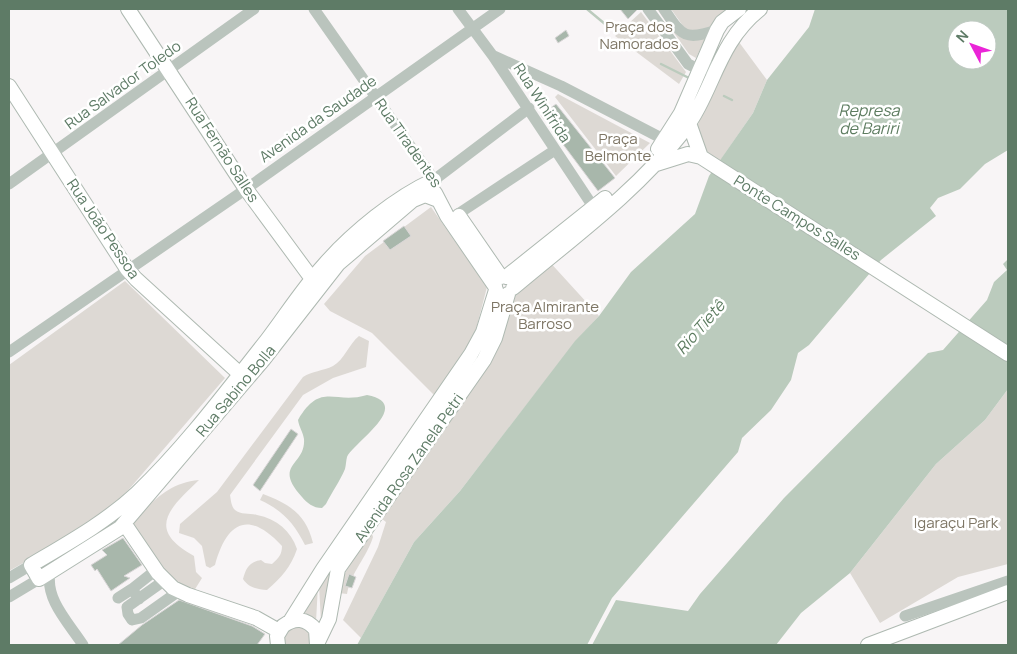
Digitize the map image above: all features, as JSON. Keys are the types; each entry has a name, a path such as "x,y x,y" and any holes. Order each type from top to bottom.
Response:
{"main road":[{"name":"Rua Fernão Salles","path":"128,9 170,70 246,189 315,284"},
{"path":"503,285 654,165 689,123 700,83 720,26 739,9"},
{"path":"596,212 665,140 700,83 718,65 732,36 760,9"},
{"path":"720,26 731,29 732,36"},
{"name":"Rua João Pessoa","path":"9,86 127,269 240,374"},
{"path":"689,123 693,139 706,160"},
{"path":"654,165 688,154 706,160"},
{"name":"Ponte Campos Salles","path":"706,160 884,272 1008,354"},
{"path":"434,180 438,200"},
{"name":"Rua Tiradentes","path":"434,180 503,285"},
{"name":"Rua Sabino Bolla","path":"45,575 124,523 263,360 315,284 324,265 356,234 411,191 434,180"},
{"name":"Rua Sabino Bolla","path":"31,565 107,517 124,504 189,437 315,284 413,200 425,195 438,200"},
{"name":"Rua Tiradentes","path":"438,200 503,285"},
{"name":"Avenida Rosa Zanela Petri","path":"317,644 329,619 336,572 369,515 478,343 503,285"},
{"path":"124,504 124,523"},
{"name":"Avenida Rosa Zanela Petri","path":"277,641 322,569 369,515"},
{"path":"107,517 116,517 124,523 160,575 179,590 256,618 277,641"},
{"path":"31,565 45,575"},
{"path":"868,645 931,614 1008,592"},
{"path":"291,620 305,620 311,624 316,630 317,644"}],"street":[{"name":"Rua Salvador Toledo","path":"9,184 254,9"},
{"name":"Rua Tiradentes","path":"314,9 434,180"},
{"name":"Rua Winifrida","path":"458,9 529,108 596,212"},
{"name":"Avenida da Saudade","path":"10,348 246,189 500,9"},
{"path":"648,9 683,59 691,67 700,83"},
{"path":"664,9 679,32 686,36 703,35 720,26"},
{"path":"493,56 531,75 561,86 665,140"},
{"path":"515,88 519,82 531,75"},
{"name":"Rua Sabino Bolla","path":"434,180 529,108"},
{"path":"458,214 555,150"},
{"name":"Rua Sabino Bolla","path":"9,578 31,565"},
{"path":"45,575 52,596 83,645"},
{"name":"Rua Sabino Bolla","path":"9,597 45,575"},
{"path":"118,598 160,575"},
{"path":"160,575 126,610 134,620 179,590"},
{"path":"905,616 931,614 1008,581"},
{"path":"132,589 139,598"}],"green space":[{"path":"657,9 662,9 679,34 707,35 696,58 689,54"},
{"path":"671,9 739,9 724,20 699,33 686,30"},
{"name":"Praça dos Namorados","path":"641,12 686,72 679,84 615,36"},
{"path":"736,38 767,80 753,113 717,165 702,150 697,138 697,130 705,105"},
{"name":"Praça Belmonte","path":"558,94 650,143 616,176 555,97"},
{"path":"431,207 487,287 472,345 435,396 372,333 330,311 324,304 365,256"},
{"name":"Praça Almirante Barroso","path":"547,259 599,316 575,342 460,491 414,542 361,638 343,620 378,547 386,522 378,516 483,365 513,292"},
{"path":"125,281 225,378 118,502 58,543 9,571 9,365"},
{"path":"359,336 369,341 366,367 333,378 303,395 230,495 231,503 237,512 271,519 287,531 297,549 289,567 267,590 254,587 245,582 243,579 244,575 251,564 261,560 272,564 280,556 282,549 282,546 270,535 259,528 249,525 233,530 226,538 215,565 210,568 206,566 202,546 194,538 179,533 180,524 217,492 303,377 333,366"},
{"name":"Igaraçu Park","path":"1008,389 1008,564 958,577 880,623 850,573 936,464 985,420"},
{"path":"199,480 172,509 167,518 166,527 170,537 194,556 196,572 202,578 192,594 163,574 130,526 153,502 169,490 178,485"},
{"path":"263,494 295,511 306,525 313,543 305,545 287,518 275,508 260,500"},
{"path":"372,534 373,537 352,579 347,594 339,593 347,569"},
{"path":"339,564 321,622 319,585 323,573"},
{"path":"318,585 316,622 295,617"},
{"path":"309,625 314,645 283,645 281,639 288,626"}],"water":[{"name":"Represa de Bariri","path":"815,9 1008,9 1008,150 985,164 960,189 938,198 930,208 936,216 881,260 809,345 798,353 791,380 771,410 742,438 738,452 612,598 587,645 357,645 414,542 460,491 575,341 599,316 631,272 695,214 709,176 753,113 767,80 809,27"},
{"path":"1008,259 1008,389 985,420 936,464 850,573 801,613 776,645 592,645 616,600 688,611 700,594 784,498 928,353 943,350 987,300 994,282 1007,270 1003,264"},
{"path":"367,395 380,400 385,407 383,415 369,434 347,457 341,478 326,504 322,508 313,506 302,497 290,478 290,471 303,448 304,439 298,420 306,408 321,398 346,398"}],"building":[{"path":"620,9 638,9 628,19"},
{"path":"566,30 569,36 558,43 555,38"},
{"path":"556,104 615,178 598,191 541,115"},
{"path":"404,226 411,236 390,250 383,241"},
{"path":"291,429 298,434 260,491 253,485"},
{"path":"123,538 142,565 124,576 130,578 111,591 97,569 95,571 91,565 107,555 102,550"},
{"path":"349,574 356,577 352,588 345,586"},
{"path":"179,600 252,626 265,634 257,645 118,645 142,625"}],"waterway":[{"path":"587,9 605,24"},
{"path":"661,64 691,79"},
{"path":"724,96 732,100"}],"water label":[{"name":"Rio Tietê","path":"700,327"}]}
